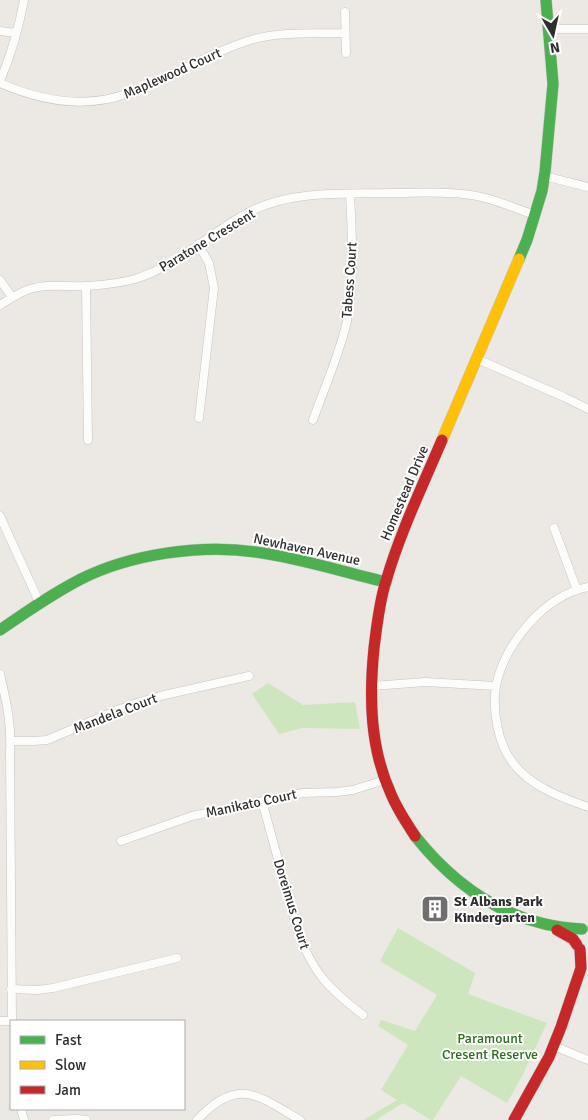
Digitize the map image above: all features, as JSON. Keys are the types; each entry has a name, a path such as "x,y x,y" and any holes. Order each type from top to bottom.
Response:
{"street":[{"path":"0,82 11,52 24,0"},
{"name":"Homestead Drive","path":"546,0 552,84 542,191 526,240 401,537 386,582 381,598 376,629 372,719 381,769 390,793 415,838 444,870 482,899 525,919 554,927 585,928"},
{"path":"345,12 346,53"},
{"path":"548,29 588,29"},
{"path":"0,30 16,33"},
{"name":"Maplewood Court","path":"0,82 15,90 55,100 75,102 112,98 146,86 216,53 257,38 294,34 345,34"},
{"path":"544,176 588,187"},
{"name":"Paratone Crescent","path":"0,305 26,290 60,285 86,286 114,283 136,278 170,264 251,211 273,203 310,196 439,192 463,194 500,202 535,216"},
{"name":"Tabess Court","path":"312,420 342,340 350,304 352,254 350,194"},
{"path":"198,244 209,263 214,288 199,418"},
{"path":"0,280 12,297"},
{"path":"86,286 88,440"},
{"path":"477,359 564,397 588,410"},
{"path":"0,516 40,604"},
{"path":"554,528 577,590"},
{"name":"Newhaven Avenue","path":"0,630 69,586 94,574 123,563 188,551 254,552 386,582"},
{"path":"588,587 562,597 533,619 513,645 506,659 496,686 495,696 500,740 513,763 531,781 588,807"},
{"path":"0,674 9,715 10,741 11,1020"},
{"name":"Mandela Court","path":"10,741 33,742 47,740 140,702 249,676"},
{"path":"372,686 425,682 496,686"},
{"name":"Manikato Court","path":"121,841 192,816 303,792 353,790 385,780"},
{"name":"Doreimus Court","path":"262,801 304,950 312,965 331,989 363,1016"},
{"name":"Homestead Drive","path":"554,927 573,939 582,949"},
{"path":"514,1120 554,1046 562,1027 581,968 582,949 578,936 585,928"},
{"path":"11,989 37,990 53,988 176,958"},
{"path":"577,980 588,963"},
{"path":"554,1046 588,1060"},
{"path":"197,1120 224,1097 238,1093 250,1094 264,1099 300,1120"},
{"path":"53,1120 86,1120"}],"green space":[{"path":"268,683 303,705 355,702 360,729 302,728 279,734 252,694"},
{"name":"Paramount Cresent Reserve","path":"398,928 475,973 468,994 547,1023 507,1103 461,1076 433,1120 403,1103 376,1120 363,1120 397,1100 381,1090 408,1045 378,1026 381,1020 415,1031 437,995 380,961"}],"traffic: fast":[{"path":"519,259 542,191 545,172 553,84 546,0"},
{"path":"0,630 49,597 101,570 144,557 189,550 212,549 256,552 305,561 386,582"},
{"path":"415,836 449,873 488,902 532,921 582,929"}],"traffic: slow":[{"path":"442,440 519,259"}],"traffic: jam":[{"path":"415,836 393,800 379,759 373,722 372,667 378,614 386,581 405,528 442,440"},
{"path":"557,930 573,939 577,945"},
{"path":"514,1120 549,1057 561,1027 581,968 580,949"}],"place":[{"name":"St Albans Park Kindergarten","path":"435,909"}]}
